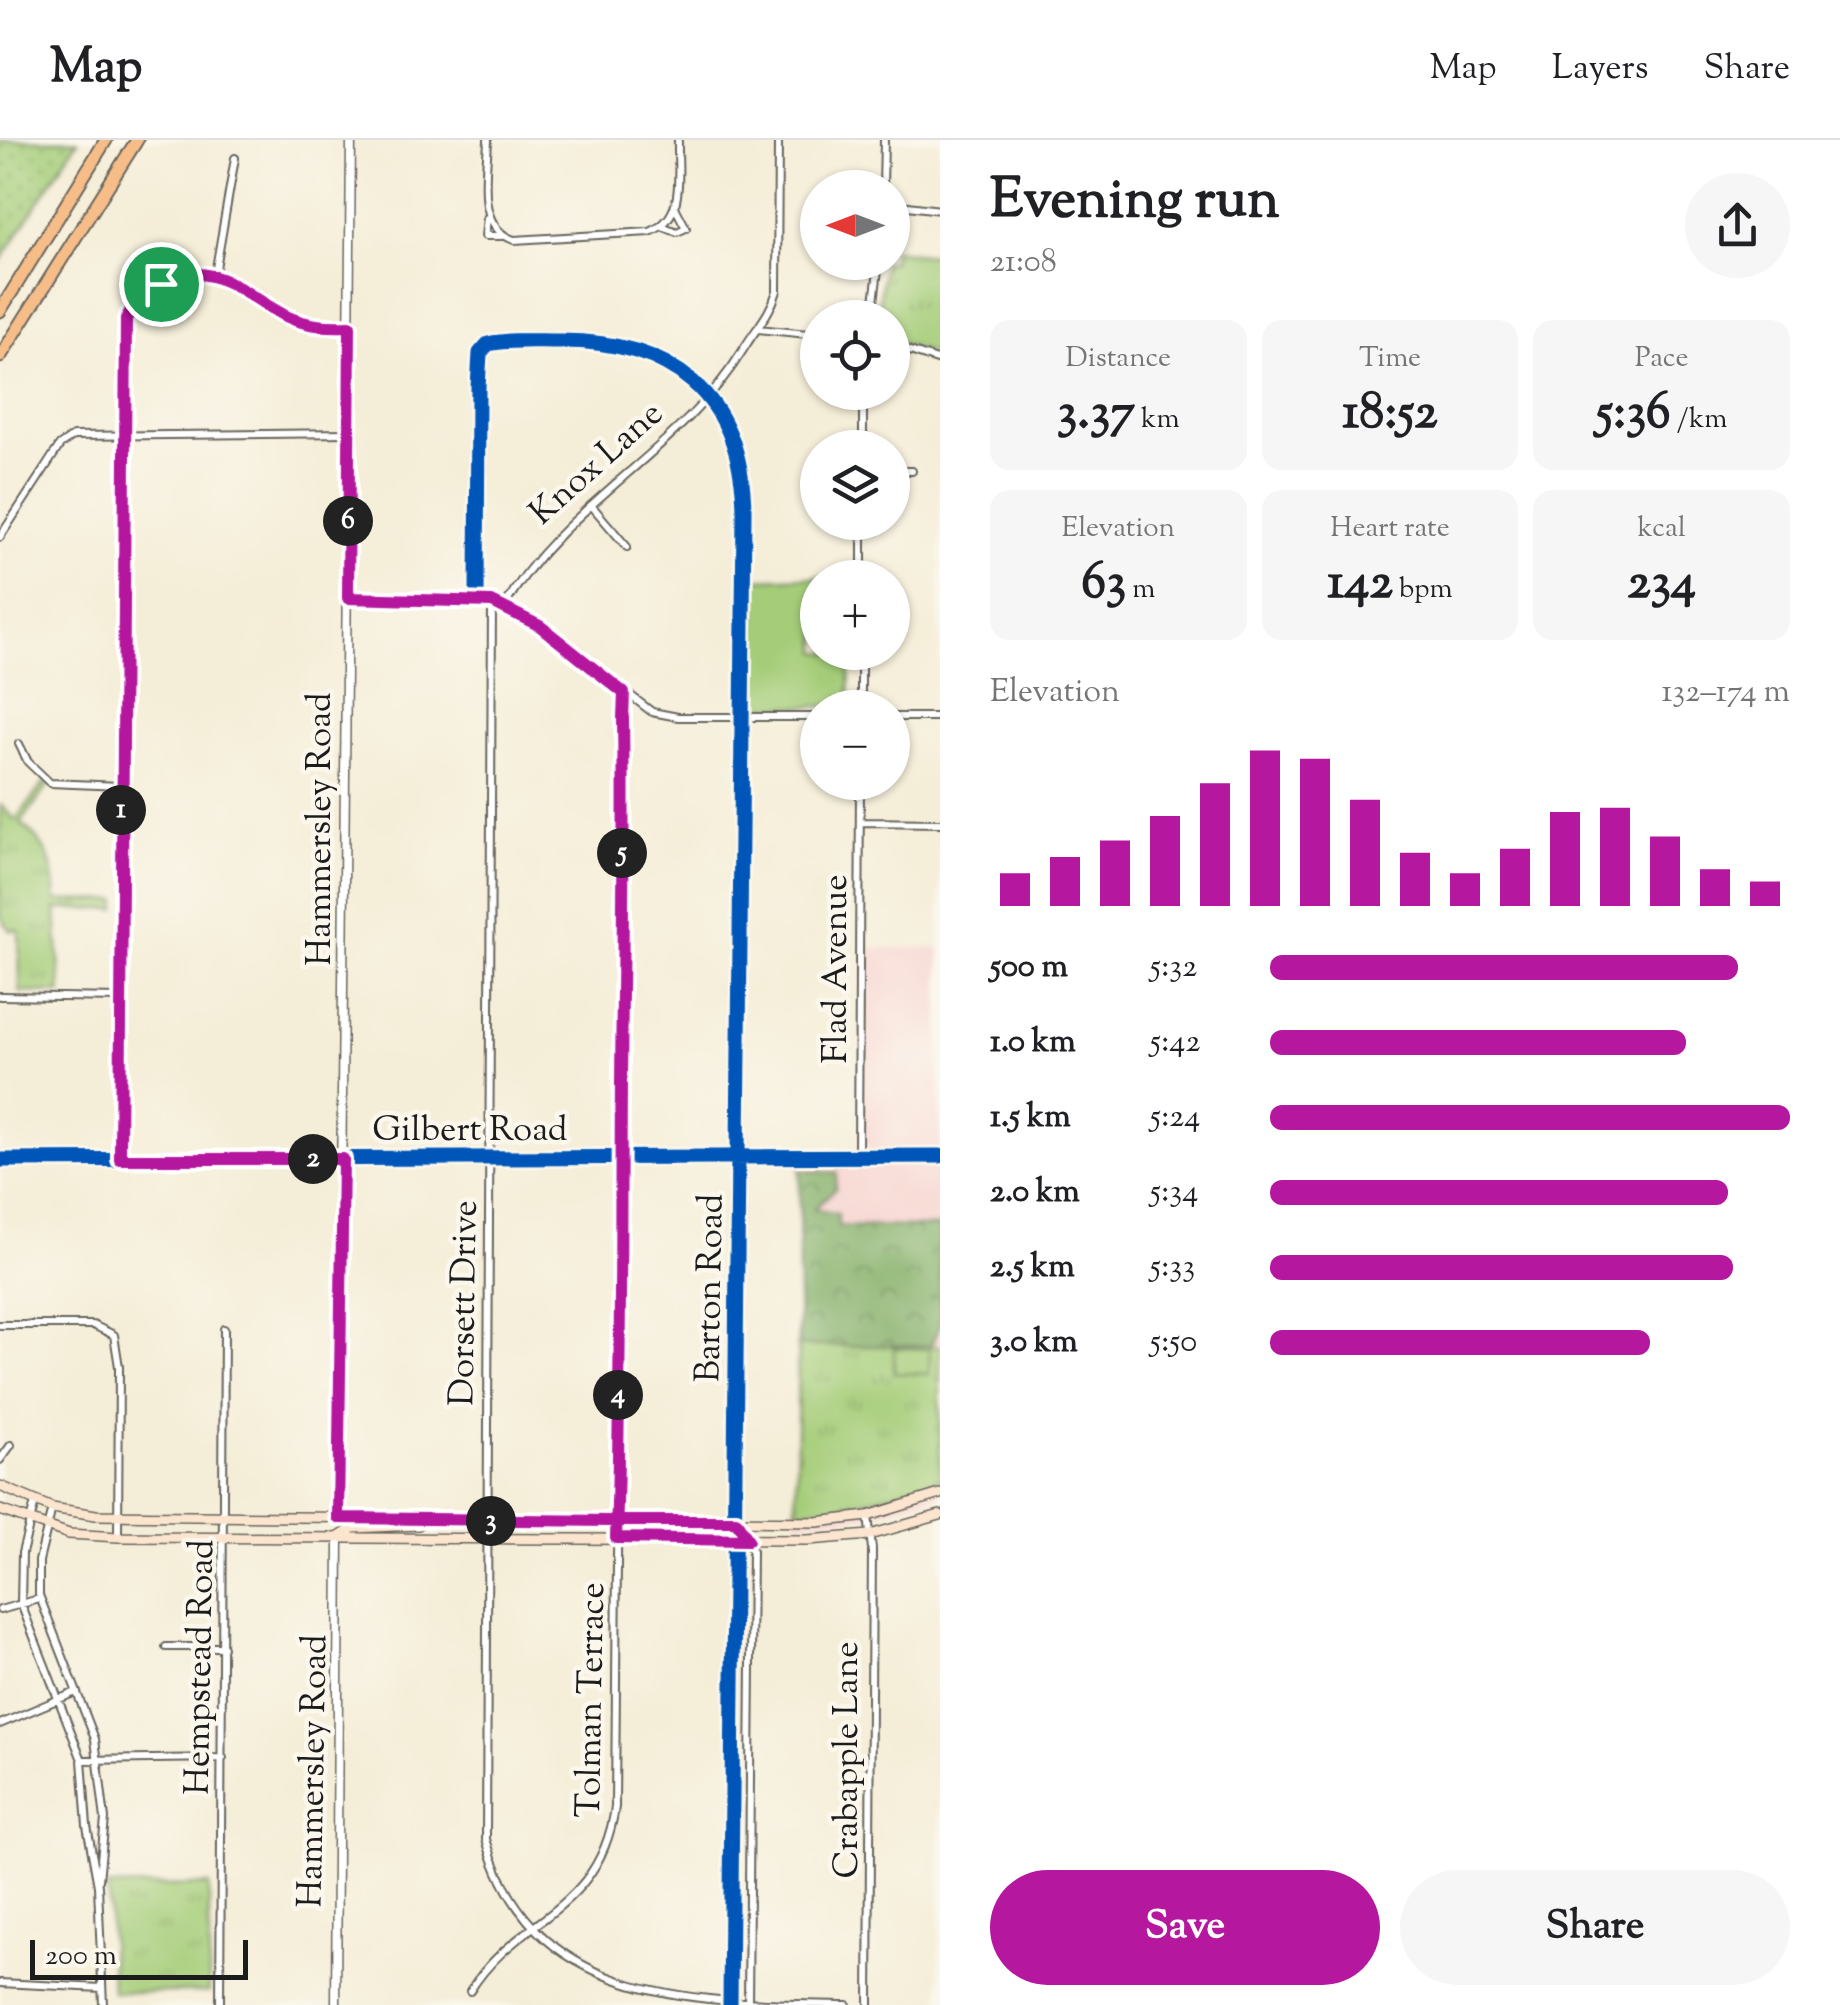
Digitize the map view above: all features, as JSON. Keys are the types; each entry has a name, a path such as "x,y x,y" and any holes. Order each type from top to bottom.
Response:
{"highway":[{"path":"0,311 106,140"},
{"path":"0,357 138,140"}],"main road":[{"path":"0,1486 52,1508 118,1517 224,1515 485,1521 736,1521 868,1516 940,1494"},
{"path":"0,1510 47,1528 118,1537 225,1538 748,1540 870,1535 940,1515"},
{"path":"338,1537 353,1528 442,1520"}],"street":[{"name":"Hammersley Road","path":"338,1518 351,140"},
{"path":"488,140 489,220 485,236 530,239 650,232 662,227 676,209 678,140"},
{"name":"Knox Lane","path":"504,608 543,547 708,401 771,313 777,290 778,140"},
{"path":"884,140 884,170"},
{"path":"215,275 235,158"},
{"path":"910,206 940,210"},
{"path":"662,227 677,232 686,228 676,209"},
{"path":"120,1159 126,319 136,301 176,275 215,275 237,283 289,318 312,325 350,326"},
{"path":"758,329 800,333"},
{"name":"Barton Road","path":"477,599 478,387 480,353 484,349 503,341 626,344 670,365 708,401 731,436 744,482 730,2003"},
{"path":"910,351 940,361"},
{"path":"0,536 60,445 85,434 349,433"},
{"path":"590,505 628,547"},
{"path":"348,598 492,602 540,626 652,712 800,717"},
{"name":"Dorsett Drive","path":"492,602 484,1538 486,1839 502,1890 531,1932 571,1967 612,1988 664,1999 846,2005"},
{"name":"Tolman Terrace","path":"470,1991 489,1967 586,1882 611,1836 615,1808 624,693"},
{"path":"910,717 940,716"},
{"path":"19,744 28,762 50,783 121,786"},
{"name":"Flad Avenue","path":"858,1157 860,800"},
{"path":"860,822 940,823"},
{"path":"0,996 120,998"},
{"name":"Gilbert Road","path":"0,1160 940,1156"},
{"path":"0,1325 93,1326 114,1336 118,1537"},
{"name":"Hempstead Road","path":"220,2005 224,1329"},
{"path":"0,1460 11,1445"},
{"path":"35,1502 22,1553 22,1604 82,1760 87,1826 98,1886 102,2005"},
{"path":"52,1508 39,1561 39,1599 99,1758 105,1834 98,1886"},
{"name":"Crabapple Lane","path":"868,1516 868,2005"},
{"path":"736,1521 752,1550 748,2003"},
{"name":"Hammersley Road","path":"336,2005 338,1537"},
{"path":"0,1610 39,1599"},
{"path":"166,1647 224,1647"},
{"path":"0,1724 76,1692"},
{"path":"82,1760 222,1758"},
{"path":"0,1984 102,1988"}],"shaded area":[{"path":"865,948 940,948 940,1150 872,1150 863,1141"},
{"path":"940,1156 940,1494 868,1516 796,1522 801,1157"}],"green space":[{"path":"0,140 78,140 0,262"},
{"path":"910,252 940,256 940,356 910,346 910,300 879,300 882,280 910,280"},
{"path":"800,578 800,670 850,670 849,690 800,690 800,707 754,707 756,579"},
{"path":"46,780 50,783 21,823 48,857 56,901 117,900 117,909 56,909 61,993 20,992 19,931 9,930 0,915 0,805 16,820"},
{"path":"800,1170 837,1173 835,1189 814,1209 838,1214 838,1226 940,1227 940,1326 930,1346 798,1346"},
{"path":"798,1346 940,1346 940,1480 857,1503 796,1511"},
{"path":"894,1348 930,1349 929,1374 894,1373"},
{"path":"209,1885 209,1992 112,1992 108,1887"}],"cycle path":[{"path":"477,599 478,387 480,353 488,344 598,343 666,364 693,382 714,406 730,435 740,470 744,511 730,2005"},
{"path":"0,1160 940,1156"}],"route":[{"path":"161,284 136,301 126,319 120,1159 343,1159 338,1518 478,1521 610,1521 617,1521 736,1521 748,1540 616,1538 617,1521 620,1218 624,693 540,626 492,602 348,598 350,326 312,325 289,318 237,283 215,275 176,275 161,284"}]}
